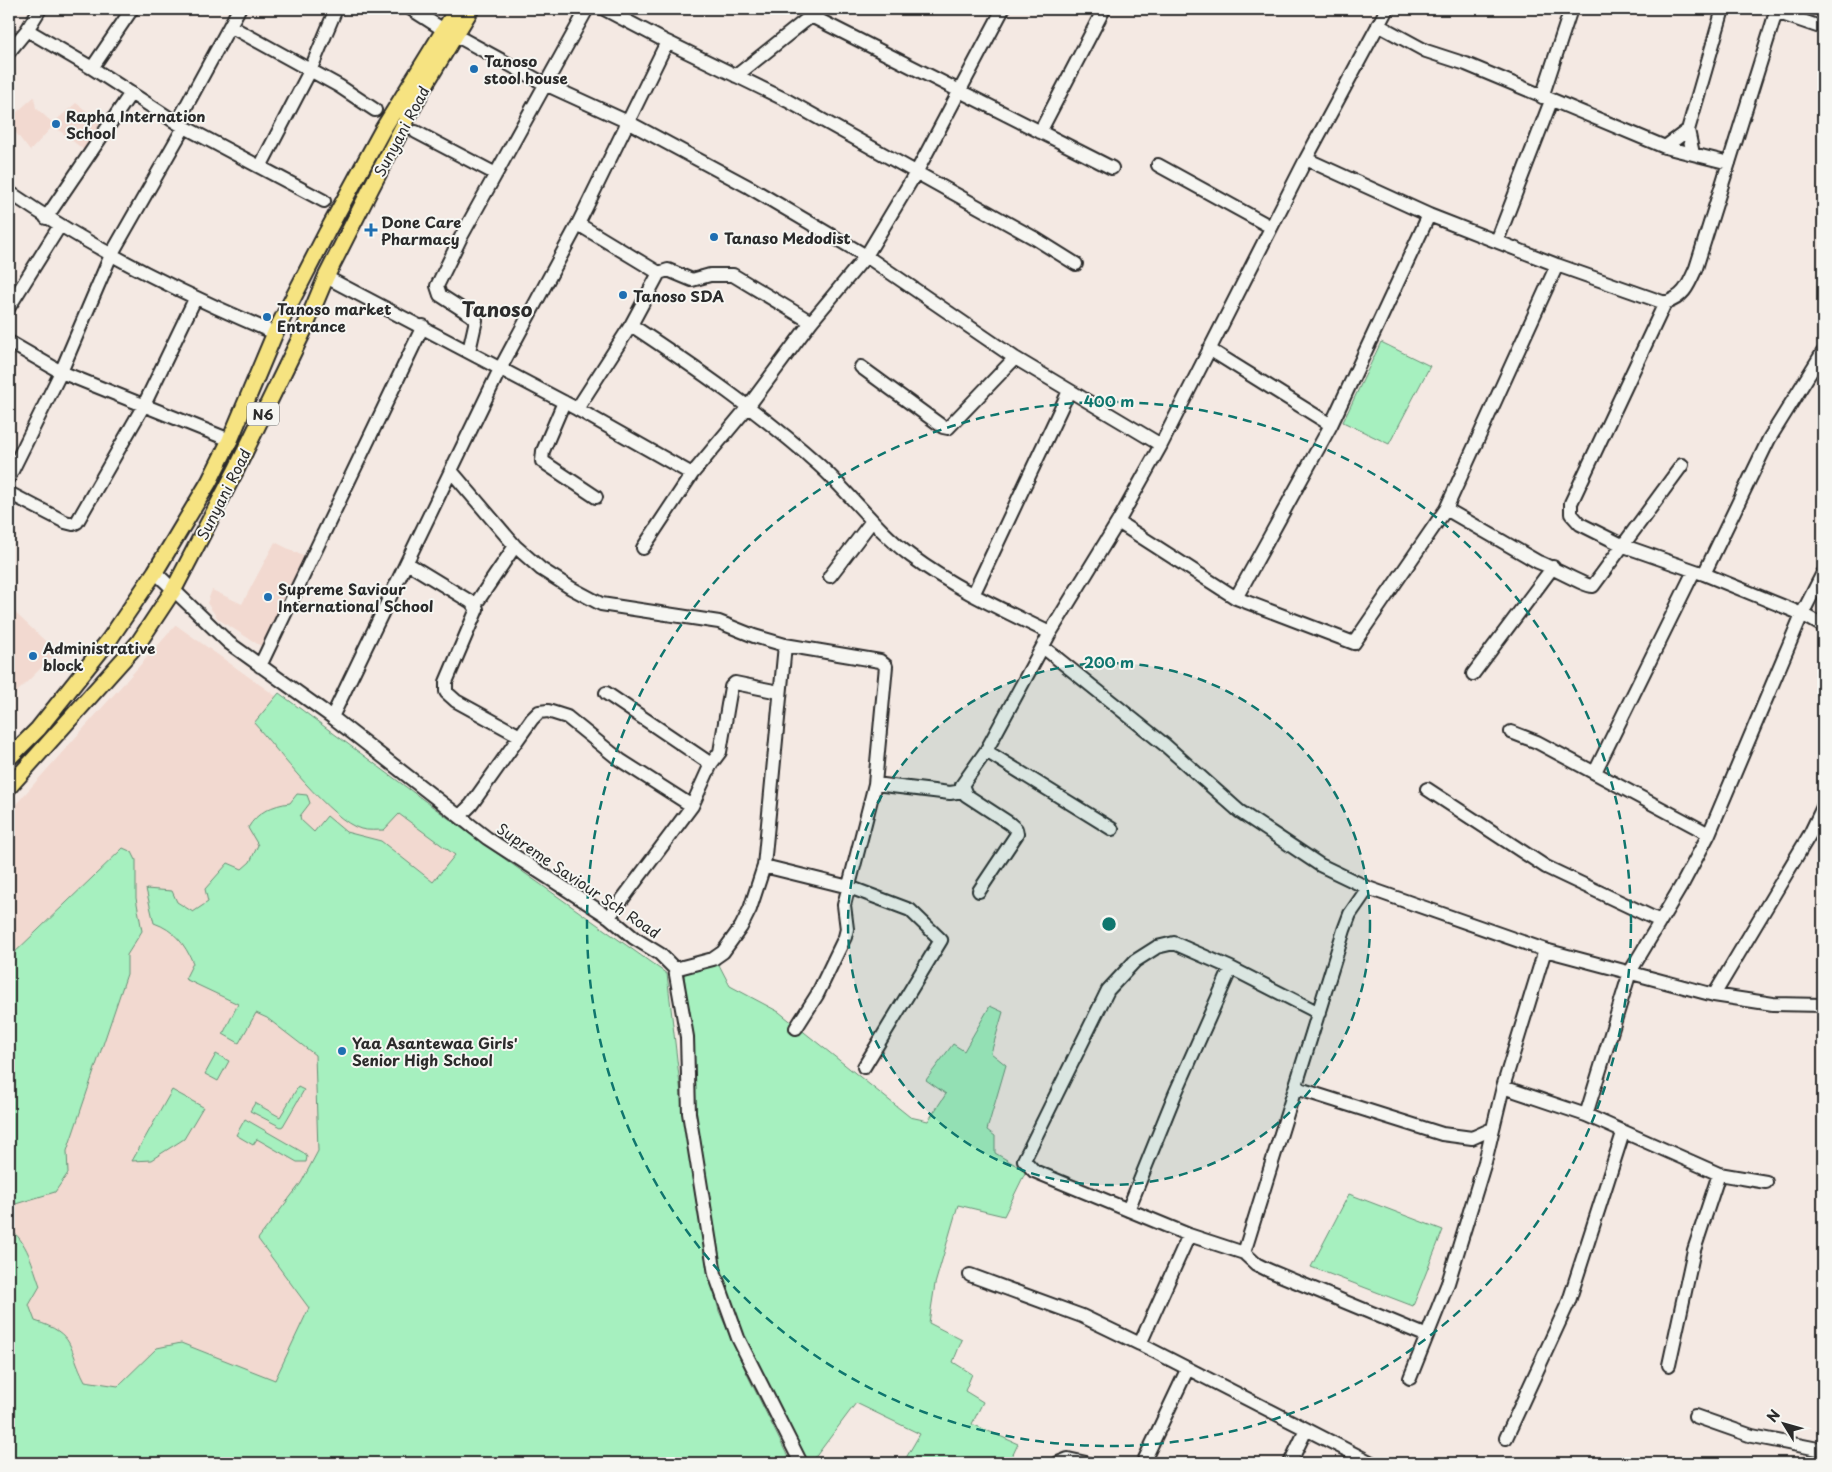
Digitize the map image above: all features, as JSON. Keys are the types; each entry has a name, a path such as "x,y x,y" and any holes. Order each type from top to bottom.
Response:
{"main road":[{"name":"Sunyani Road","path":"9,787 139,642 174,589 236,470 295,348 326,277 422,90 450,32 457,9"},
{"name":"Sunyani Road","path":"9,758 38,729 109,640 155,572 209,482 230,440 275,333 383,129 450,32 471,9"}],"street":[{"path":"9,52 27,30 40,9"},
{"path":"92,68 132,9"},
{"path":"9,478 61,372 111,255 181,125 239,9"},
{"path":"260,167 310,71 336,9"},
{"path":"411,9 546,84 628,122 749,187 866,256 1015,358 1069,392 1161,445"},
{"path":"468,352 476,320 440,295 437,286 587,9"},
{"path":"604,9 788,101 917,171 1076,264"},
{"path":"643,548 692,474 747,408 810,322 866,256 917,171 1003,9"},
{"path":"1040,132 1104,9"},
{"path":"958,793 986,751 1050,633 1118,522 1161,445 1306,159 1387,9"},
{"path":"1497,241 1546,99 1571,9"},
{"path":"1693,154 1688,130 1723,9"},
{"path":"1306,159 1429,215 1556,265 1666,303 1678,299 1687,288 1729,163 1776,11 1823,28"},
{"path":"736,76 812,12 958,91 1112,168"},
{"path":"1378,25 1426,51 1466,64 1665,148 1729,163"},
{"path":"230,26 375,110"},
{"path":"27,30 92,68 181,125 324,201"},
{"path":"332,717 452,472 500,369 578,224 667,42"},
{"path":"46,218 131,93"},
{"path":"1665,148 1688,130"},
{"path":"416,132 496,174"},
{"path":"1158,165 1272,227"},
{"path":"9,192 59,227 111,255 195,299 275,333"},
{"path":"1236,598 1330,425 1429,215"},
{"path":"578,224 660,273"},
{"path":"9,307 59,227"},
{"path":"1118,522 1236,598 1354,643 1446,509 1556,265"},
{"path":"577,409 631,325 660,273 668,270 692,280 710,275 733,275 810,322"},
{"path":"326,277 423,326 468,352 577,409 692,474"},
{"path":"9,493 64,522 74,524 77,522 144,405 195,299"},
{"path":"1666,303 1571,503 1571,514 1580,524 1624,546 1699,572 1802,614 1823,626"},
{"path":"631,325 694,367 820,466 872,521 911,556 948,582 1050,633"},
{"path":"260,666 423,326"},
{"path":"9,342 61,372 230,440"},
{"path":"1210,349 1330,425"},
{"path":"1595,772 1769,440 1823,352"},
{"path":"861,367 943,427 948,428 1015,358"},
{"path":"973,595 1069,392"},
{"path":"564,402 543,451 542,461 596,498"},
{"path":"1446,509 1538,562 1553,567 1584,585 1593,586 1682,465"},
{"path":"452,472 515,546 541,569 601,604 719,622 754,636 785,645 880,661 886,666 875,784 844,905 847,929 817,995 796,1028"},
{"path":"830,576 872,521"},
{"path":"475,606 515,546"},
{"path":"407,563 475,606 477,614 446,682 446,692 456,701 520,736"},
{"path":"1473,674 1553,567"},
{"name":"Supreme Saviour Sch Road","path":"155,572 224,638 260,666 332,717 488,838 609,917 634,938 660,954 675,969"},
{"path":"1586,1115 1630,972 1709,834 1802,614 1823,572"},
{"path":"785,645 764,866 744,921 722,952 713,959 675,969 686,1037 689,1113 715,1274 738,1338 801,1463"},
{"path":"1043,647 1165,745 1239,811 1320,865 1368,888 1545,950 1714,995 1773,1004 1823,1004"},
{"path":"609,917 692,806 711,764 720,752 731,687 735,683 780,692"},
{"path":"606,693 711,764"},
{"path":"460,816 471,805 539,712 548,711 567,718 620,760 692,806"},
{"path":"1511,732 1537,742 1709,834"},
{"path":"986,751 1112,828"},
{"path":"875,784 958,793 1010,823 1016,829 1016,834 979,891"},
{"path":"1427,789 1546,867 1660,921"},
{"path":"1714,995 1810,834 1823,807"},
{"path":"764,866 848,886 910,910 941,940 864,1067"},
{"path":"1244,1253 1350,914 1368,888"},
{"path":"1319,1013 1231,968 1174,943 1158,947 1135,962 1108,990 1027,1150 1024,1160 1034,1171 1189,1235 1244,1253 1256,1264 1268,1270 1425,1335"},
{"path":"1410,1378 1425,1335 1448,1283 1486,1162 1502,1086 1545,950"},
{"path":"1128,1210 1175,1094 1231,968"},
{"path":"1502,1086 1586,1115 1718,1174 1766,1182"},
{"path":"1296,1088 1442,1134 1472,1138 1492,1129"},
{"path":"1506,1438 1569,1301 1623,1133"},
{"path":"1669,1365 1694,1250 1718,1174"},
{"path":"1140,1344 1189,1235"},
{"path":"970,1275 1082,1316 1372,1463"},
{"path":"1144,1463 1187,1370"},
{"path":"1695,1416 1752,1436 1823,1450"},
{"path":"1290,1463 1306,1430"},
{"path":"1058,1463 1068,1459 1086,1463"}],"shaded area":[{"name":"Rapha Internation School","path":"34,97 36,108 53,123 76,103 104,124 84,150 55,127 52,127 30,151 9,124 9,119"},
{"name":"Supreme Saviour International School","path":"275,542 309,559 264,648 218,619 207,603 212,590 242,604"},
{"path":"9,607 57,652 9,700"},
{"name":"Yaa Asantewaa Girls' Senior High School","path":"176,625 667,974 685,1128 703,1245 719,1311 747,1374 791,1463 9,1463 9,812"}],"green space":[{"path":"1381,342 1430,366 1389,444 1343,422"},
{"name":"Yaa Asantewaa Girls' Senior High School","path":"279,693 471,835 667,974 685,1128 703,1245 719,1311 747,1374 791,1463 9,1463 9,1229 25,1247 40,1286 29,1305 35,1321 58,1331 65,1337 85,1381 118,1386 157,1348 181,1343 275,1380 309,1308 258,1239 301,1183 318,1151 315,1055 267,1018 256,1013 239,1043 223,1034 238,1004 185,979 193,963 178,938 154,923 146,889 172,891 177,902 193,912 208,902 205,889 228,863 242,869 250,862 258,845 248,828 252,822 266,810 290,803 297,794 307,795 310,803 300,816 301,820 314,832 327,816 346,832 381,841 433,882 455,855 399,814 384,830 370,830 361,829 335,813 304,782 254,723"},
{"path":"123,848 132,852 136,860 136,898 142,931 127,955 127,974 67,1151 68,1173 55,1192 9,1206 9,958"},
{"path":"717,961 730,986 779,1012 910,1117 928,1121 946,1094 926,1080 953,1044 964,1051 990,1006 1003,1012 991,1053 1006,1065 987,1130 995,1136 995,1153 1026,1171 1004,1216 958,1205 935,1284 929,1323 962,1340 953,1362 972,1374 965,1391 983,1402 972,1424 1018,1444 1009,1463 903,1463 920,1434 856,1403 811,1463 806,1463 754,1363 720,1274 698,1131 684,974"},
{"path":"216,1054 229,1061 218,1081 205,1074"},
{"path":"298,1087 304,1090 281,1127 250,1111 255,1103 280,1117"},
{"path":"172,1090 203,1107 184,1139 151,1160 132,1161"},
{"path":"245,1119 304,1153 307,1157 306,1162 297,1162 257,1139 253,1145 236,1135"},
{"path":"1349,1194 1443,1230 1413,1306 1311,1267"}],"place":[{"name":"Tanoso stool house","path":"474,69"},
{"name":"Rapha Internation School","path":"56,124"},
{"name":"Done Care Pharmacy","path":"371,230"},
{"name":"Tanaso Medodist","path":"714,237"},
{"name":"Tanoso SDA","path":"623,295"},
{"name":"Tanoso market Entrance","path":"267,317"},
{"name":"Supreme Saviour International School","path":"268,597"},
{"name":"Administrative block","path":"33,656"},
{"name":"Yaa Asantewaa Girls' Senior High School","path":"342,1051"}],"district":[{"name":"Tanoso","path":"497,309"}]}
